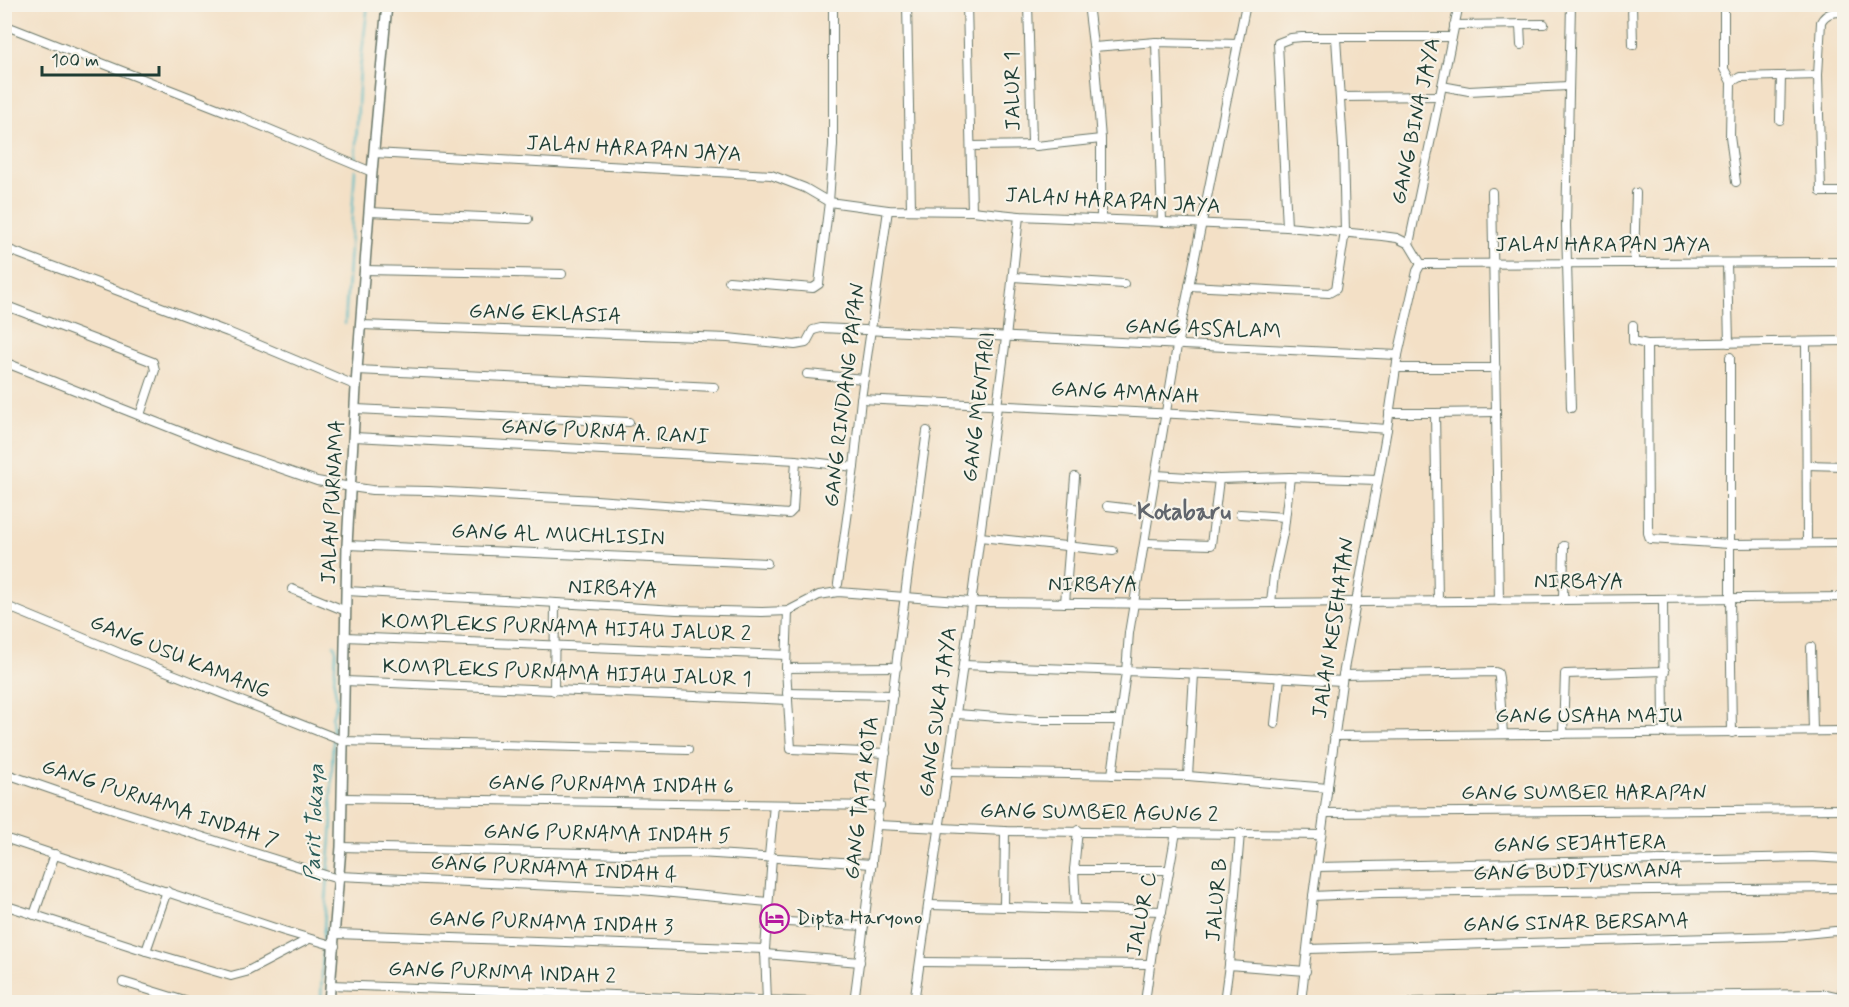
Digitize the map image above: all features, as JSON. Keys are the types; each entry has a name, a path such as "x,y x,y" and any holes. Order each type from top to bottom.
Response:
{"street":[{"name":"JALAN PURNAMA","path":"329,1002 331,945 336,934 333,877 341,847 343,798 336,738 345,681 347,545 357,370 371,172 387,4"},
{"path":"729,281 813,288 819,284 830,202 833,146 833,4"},
{"path":"907,4 911,209"},
{"path":"967,4 972,211"},
{"name":"JALUR 1","path":"1028,4 1034,145 1051,146 1101,140"},
{"path":"1088,4 1094,47 1101,140 1101,218"},
{"path":"1112,775 1129,633 1177,346 1246,4"},
{"name":"GANG BINA JAYA","path":"1409,244 1459,4"},
{"path":"1571,4 1566,226 1571,408"},
{"path":"1632,4 1633,45"},
{"path":"1724,4 1724,69 1731,81 1730,136 1736,182"},
{"path":"1845,12 1829,14 1821,22 1818,75 1821,192 1845,192"},
{"path":"1520,24 1521,45"},
{"path":"1454,25 1544,24"},
{"path":"4,25 240,117 371,172"},
{"path":"1287,227 1278,43 1291,38 1452,37"},
{"path":"1189,286 1329,293 1336,289 1345,232 1336,38"},
{"path":"1094,47 1156,42 1238,44"},
{"path":"1156,42 1162,221"},
{"path":"1731,81 1740,76 1818,75"},
{"path":"1780,120 1781,76"},
{"path":"1442,86 1470,91 1568,86"},
{"path":"1340,97 1440,96"},
{"path":"971,146 1034,145"},
{"name":"JALAN HARAPAN JAYA","path":"374,153 771,175 805,188 830,202 888,210 972,211 1019,216 1287,227 1397,238 1409,244"},
{"path":"1492,192 1494,264 1492,303 1496,368 1499,601"},
{"path":"1634,262 1636,193"},
{"name":"GANG RINDANG PAPAN","path":"838,588 861,399 888,210"},
{"path":"369,212 528,219"},
{"name":"GANG MENTARI","path":"972,602 1006,338 1019,216"},
{"path":"1409,244 1421,264"},
{"path":"4,249 228,332 357,386"},
{"name":"JALAN HARAPAN JAYA","path":"1421,264 1845,262"},
{"path":"1727,263 1729,343"},
{"name":"JALAN KESEHATAN","path":"1301,1002 1342,678 1387,429 1398,355 1417,271 1421,264"},
{"path":"364,270 562,274"},
{"path":"1013,277 1124,284"},
{"path":"4,305 153,362 155,370 140,415"},
{"name":"GANG EKLASIA","path":"361,325 728,338 803,345 809,341 815,329 871,331"},
{"path":"1633,325 1633,341 1647,344 1845,341"},
{"name":"GANG ASSALAM","path":"871,331 1398,355"},
{"path":"1806,342 1807,543"},
{"path":"1647,344 1648,537 1656,541 1730,544 1845,543"},
{"path":"1730,357 1732,733"},
{"path":"4,362 219,447 317,480 372,490 585,499 789,514 793,510 796,460"},
{"path":"1397,368 1496,368"},
{"path":"357,370 714,387"},
{"path":"807,374 864,379"},
{"name":"GANG AMANAH","path":"861,399 1167,413 1387,429"},
{"path":"356,408 629,422"},
{"path":"1389,413 1496,412"},
{"path":"1435,413 1438,601"},
{"name":"GANG TATA KOTA","path":"854,1002 897,667 903,597 927,431"},
{"name":"GANG PURNA A. RANI","path":"354,437 796,460 854,467"},
{"path":"1807,465 1845,466"},
{"path":"1156,475 1219,479 1290,477 1377,480"},
{"path":"1065,603 1075,477"},
{"path":"1270,603 1290,477"},
{"path":"1145,543 1211,545 1219,479"},
{"path":"1107,506 1149,511"},
{"path":"1240,514 1285,517"},
{"path":"980,537 1113,551"},
{"name":"GANG AL MUCHLISIN","path":"347,545 767,563"},
{"path":"1563,600 1564,546"},
{"name":"NIRBAYA","path":"347,591 716,612 788,611 838,588 903,597 972,602 1065,603 1845,597"},
{"path":"291,589 346,610"},
{"path":"1663,600 1664,733"},
{"name":"GANG SUKA JAYA","path":"914,1002 972,602"},
{"path":"554,691 555,604"},
{"name":"GANG USU KAMANG","path":"4,605 336,738"},
{"path":"788,611 786,668 791,749 886,753"},
{"name":"KOMPLEKS PURNAMA HIJAU JALUR 2","path":"345,637 786,655"},
{"path":"1811,647 1813,731"},
{"path":"963,665 1342,678 1495,672 1498,673 1499,678 1503,734"},
{"path":"786,668 897,667"},
{"path":"1563,734 1565,674 1665,671"},
{"path":"1188,776 1194,674"},
{"path":"1275,724 1280,677"},
{"name":"KOMPLEKS PURNAMA HIJAU JALUR 1","path":"345,681 554,691 788,697 893,695"},
{"path":"957,714 1039,720 1119,720"},
{"name":"GANG USAHA MAJU","path":"1334,736 1845,731"},
{"path":"336,738 688,750"},
{"path":"948,772 1188,776 1328,788"},
{"name":"GANG PURNAMA INDAH 7","path":"4,773 333,877"},
{"name":"GANG PURNAMA INDAH 6","path":"343,798 880,806"},
{"path":"767,1001 765,952 774,805"},
{"name":"GANG SUMBER HARAPAN","path":"1324,813 1845,809"},
{"name":"GANG SUMBER AGUNG 2","path":"877,825 1005,831 1078,830 1321,835"},
{"path":"1076,908 1074,870 1078,830"},
{"path":"1004,906 1005,831"},
{"name":"JALUR C","path":"1145,1002 1155,930 1162,911 1176,832"},
{"name":"JALUR B","path":"1240,833 1229,965 1305,971"},
{"path":"4,838 331,945"},
{"name":"GANG PURNAMA INDAH 5","path":"341,847 623,854 699,853 872,864"},
{"path":"34,915 55,854"},
{"name":"GANG SEJAHTERA","path":"1317,867 1800,857 1845,859"},
{"path":"1074,870 1169,870"},
{"name":"GANG PURNAMA INDAH 4","path":"333,877 641,890 768,902"},
{"name":"GANG BUDIYUSMANA","path":"1313,896 1380,892 1845,888"},
{"path":"146,951 167,891"},
{"path":"4,905 231,976 246,972 314,940"},
{"path":"929,905 1162,911"},
{"path":"767,921 864,926"},
{"name":"GANG SINAR BERSAMA","path":"1308,949 1785,936 1835,931 1845,933"},
{"name":"GANG PURNAMA INDAH 3","path":"336,934 765,952 860,962"},
{"path":"921,962 1150,964"},
{"path":"1224,1002 1229,965"},
{"path":"123,982 188,1002"},
{"name":"GANG PURNMA INDAH 2","path":"330,985 816,1002"},
{"path":"1413,1002 1826,994 1842,1000 1845,988"}],"waterway":[{"path":"355,163 360,69 368,4"},
{"path":"345,324 355,169"},
{"name":"Parit Tokaya","path":"333,734 332,717 337,702 334,682 336,650 334,645"},
{"name":"Parit Tokaya","path":"323,940 332,824 333,740"},
{"name":"Parit Tokaya","path":"321,1002 323,946"}],"place":[{"name":"Dipta Haryono","path":"775,918"}],"district":[{"name":"Kotabaru","path":"1184,512"}]}
